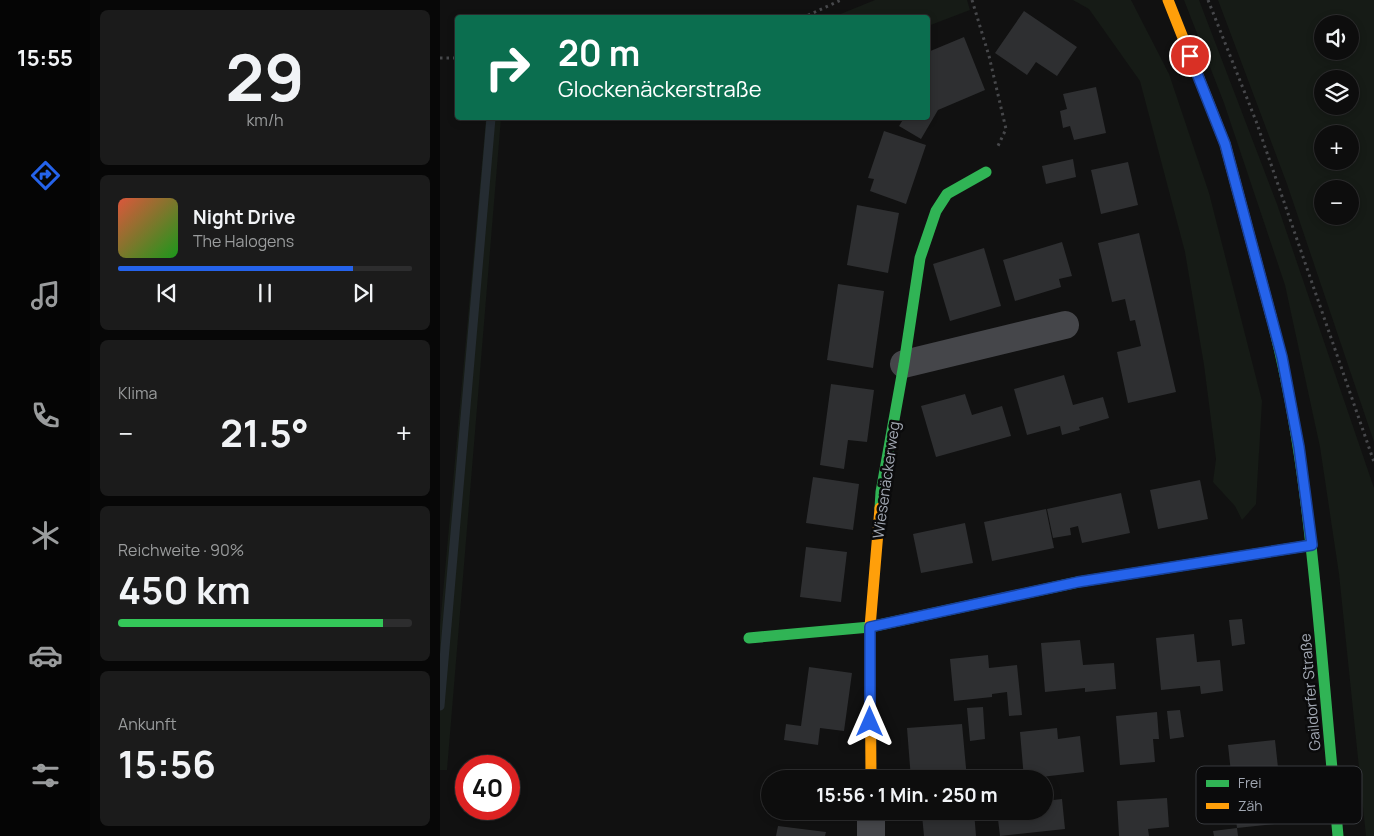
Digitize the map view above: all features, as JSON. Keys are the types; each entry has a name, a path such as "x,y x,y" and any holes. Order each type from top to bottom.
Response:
{"street":[{"name":"Gaildorfer Straße","path":"1168,0 1225,144 1282,357 1299,447 1312,545 1332,766"},
{"name":"Wiesenäckerweg","path":"871,770 870,627 881,492 904,364 920,258 936,211 947,194 986,172"},
{"path":"904,364 1065,325"},
{"path":"749,638 870,627 1078,582 1312,545"},
{"path":"871,820 871,836"}],"path":[{"path":"808,15 841,0"},
{"path":"972,0 989,56 1006,129 986,172"},
{"path":"1208,0 1256,121 1374,462"},
{"path":"440,58 455,58"}],"shaded area":[{"path":"875,0 967,0 970,10 930,25 930,15 838,15"},
{"path":"1073,0 1131,0 1169,74 1209,193 1262,401 1256,504 1242,520 1235,506 1213,482 1216,459 1204,365 1185,252 1140,81 1089,9"},
{"path":"1184,0 1199,0 1277,204 1374,488 1374,836 1366,836 1362,797 1362,766 1359,766 1339,574 1320,447 1285,285 1224,103"},
{"path":"1218,0 1374,0 1374,442 1287,184"},
{"path":"486,120 501,120 447,770 440,770 440,626"}],"building":[{"path":"1024,11 1077,47 1057,76 1036,62 1027,75 995,53"},
{"path":"964,37 985,90 938,110 921,139 899,126 903,120 930,120 930,51"},
{"path":"1096,87 1106,133 1074,140 1070,126 1063,128 1060,111 1067,109 1063,94"},
{"path":"884,131 926,145 906,204 870,191 874,179 868,178"},
{"path":"1073,159 1076,177 1046,184 1042,166"},
{"path":"1128,162 1138,205 1101,214 1091,170"},
{"path":"857,205 899,213 888,273 847,265"},
{"path":"1139,233 1176,392 1128,403 1117,352 1141,346 1135,320 1130,321 1125,299 1112,302 1098,243"},
{"path":"1062,242 1072,276 1059,279 1061,287 1015,301 1003,260"},
{"path":"984,248 1001,306 950,321 933,264"},
{"path":"838,284 884,291 873,368 827,360"},
{"path":"1064,375 1073,405 1103,397 1109,418 1079,427 1080,430 1062,435 1060,426 1027,435 1014,389"},
{"path":"831,384 874,390 867,442 848,440 844,469 820,465"},
{"path":"965,394 972,415 1002,406 1011,436 936,457 921,406"},
{"path":"813,477 859,484 853,530 806,523"},
{"path":"1200,480 1208,519 1158,529 1150,490"},
{"path":"1121,493 1130,533 1082,543 1078,526 1070,528 1071,535 1053,538 1047,509"},
{"path":"1046,509 1054,548 992,561 984,522"},
{"path":"965,523 973,563 921,573 913,534"},
{"path":"806,547 847,552 841,602 800,597"},
{"path":"1242,619 1245,644 1232,646 1229,620"},
{"path":"1194,634 1197,662 1220,660 1223,691 1201,694 1200,686 1161,690 1156,638"},
{"path":"1080,640 1083,665 1114,663 1116,689 1085,692 1085,688 1045,692 1041,643"},
{"path":"988,655 989,668 1017,665 1022,715 1009,716 1007,692 992,694 992,697 954,701 950,659"},
{"path":"809,667 852,673 844,731 820,728 818,745 784,740 786,724 801,726"},
{"path":"983,707 985,739 970,741 967,708"},
{"path":"1180,710 1184,737 1170,739 1167,711"},
{"path":"1157,712 1159,739 1153,739 1155,762 1120,765 1116,716"},
{"path":"962,724 966,770 910,770 907,728"},
{"path":"1057,728 1058,739 1080,736 1084,772 1053,776 1053,770 1023,770 1020,732"},
{"path":"1275,740 1278,766 1230,766 1228,745"},
{"path":"1167,798 1169,827 1148,829 1149,836 1119,836 1117,801"},
{"path":"1062,799 1065,829 1000,836 998,820 1053,820 1053,800"},
{"path":"922,820 975,820 976,836 924,836"},
{"path":"1237,824 1275,824 1237,828"},
{"path":"778,826 826,832 825,836 776,836"},
{"path":"1237,828 1238,836 1214,836 1213,831"}],"waterway":[{"path":"440,706 491,120"}],"traffic: fast":[{"path":"880,508 881,492 904,364 920,258 936,211 947,194 986,172"},
{"path":"1271,316 1289,395 1302,475 1312,555 1332,766"},
{"path":"749,638 870,627 1078,582 1312,545"},
{"path":"1337,824 1338,836"}],"traffic: slow":[{"path":"1168,0 1225,144 1271,316"},
{"path":"871,770 870,627 880,508"}],"route":[{"path":"870,722 870,627 1078,582 1312,545 1299,447 1282,357 1225,144 1190,56"}]}
